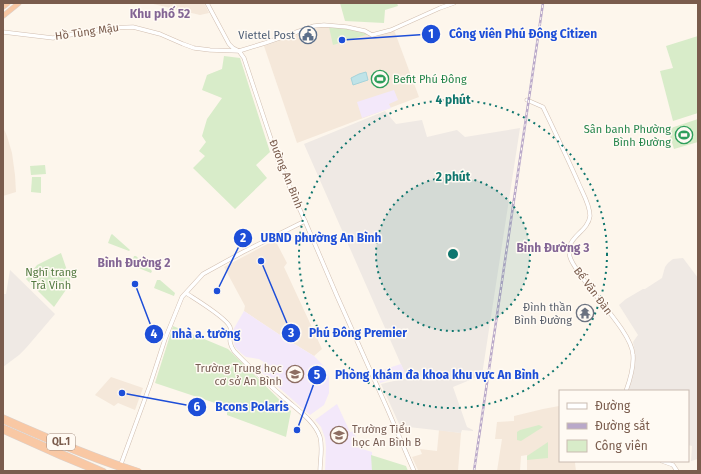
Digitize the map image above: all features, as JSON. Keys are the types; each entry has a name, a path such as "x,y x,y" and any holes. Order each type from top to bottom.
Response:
{"highway":[{"path":"3,7 8,3"},
{"path":"3,16 19,3"},
{"name":"QL.1","path":"3,417 120,468 139,471"},
{"name":"QL.1","path":"3,421 46,440 128,471"},
{"name":"QL.1","path":"3,427 104,471"},
{"name":"QL.1","path":"3,431 62,458 95,471"}],"street":[{"path":"206,3 229,44 233,48 240,51"},
{"name":"Hồ Tùng Mậu","path":"3,32 53,38 108,28 133,27 160,34 194,48 240,51 324,24 347,27 372,34 391,30 454,3"},
{"name":"Đường An Bình","path":"240,51 244,58 279,163 414,471"},
{"name":"Bế Văn Đàn","path":"527,100 543,107 588,205 590,214 588,222 570,244 568,250 571,262 618,324 632,349 633,362 626,390"},
{"path":"120,468 165,339 182,297 203,274 305,221"},
{"path":"186,293 200,302 230,326 229,340 230,346 234,351 312,424 318,433 321,443 320,471"},
{"path":"665,462 673,465 677,471"}],"shaded area":[{"path":"149,3 204,3 209,13 200,15"},
{"path":"331,25 375,34 394,30 419,97 297,143 264,46 320,27"},
{"path":"394,90 398,100 389,104 391,108 362,118 357,102"},
{"path":"385,111 396,124 422,120 427,137 457,130 465,137 520,128 482,375 453,387 467,427 473,431 462,430 461,433 400,426 381,384 407,378 304,144"},
{"path":"3,127 12,153 16,192 3,196"},
{"path":"275,240 287,263 284,267 322,349 314,356 244,311 245,306 224,267"},
{"path":"683,258 698,278 698,459 691,461 692,446 689,445 689,390 628,390 632,377 635,353 633,342 638,335 619,305 626,299 662,278 665,267 673,259"},
{"path":"10,270 55,314 26,348 3,367 3,294 6,294"},
{"name":"Trường Trung học cơ sở An Bình","path":"244,311 314,356 323,365 329,377 329,393 324,405 310,415 259,370 264,362 259,359 246,357 235,347 232,335 233,330"},
{"path":"401,364 406,375 380,383 376,372"},
{"path":"111,377 143,388 135,410 118,403 114,406 95,395"},
{"name":"Trường Tiểu học An Bình B","path":"337,404 350,432 354,431 359,448 372,452 372,471 325,471 325,438 321,427 315,420"},
{"path":"559,406 559,462 576,462 576,471 527,471 527,455 521,456 520,471 497,471 502,439 495,439 497,422 514,421 514,416"},
{"path":"439,430 461,433 458,471 418,470 412,457 422,454 420,449 437,451"}],"green space":[{"path":"340,3 397,3 398,6 385,10 384,23 345,21"},
{"path":"329,27 350,29 369,34 333,45"},
{"path":"698,36 698,113 673,121 660,71 673,68 666,46"},
{"path":"224,56 240,58 270,152 256,165 267,178 235,209 193,168 205,156 199,151 206,142 202,136 207,119 222,98 202,90 207,75 222,69"},
{"name":"Sân banh Phường Bình Đường","path":"698,119 698,142 674,149 668,129"},
{"path":"45,165 46,174 31,175 30,166"},
{"path":"32,177 41,177 41,193 31,192"},
{"path":"112,234 130,250 129,251 108,243"},
{"name":"Nghĩ trang Trà Vinh","path":"61,253 70,279 70,284 54,307 26,279 37,265"},
{"path":"134,256 136,256 152,271 151,273 131,265"},
{"path":"157,280 160,280 175,293 174,296 154,288"},
{"path":"173,326 228,349 291,411 286,437 227,415 227,407 155,383"},
{"path":"539,425 543,427 521,441 517,440 517,432"},
{"path":"548,442 548,458 527,460 527,456"},
{"path":"371,455 406,466 408,471 372,471"}],"water":[{"path":"366,72 368,80 353,85 351,78"}],"railway":[{"path":"474,471 543,3"}],"place":[{"name":"Viettel Post","path":"308,35"},
{"name":"Công viên Phú Đông Citizen","path":"342,40"},
{"name":"Befit Phú Đông","path":"380,79"},
{"name":"Sân banh Phường Bình Đường","path":"684,135"},
{"name":"Phú Đông Premier","path":"261,261"},
{"name":"nhà a. tường","path":"135,284"},
{"name":"UBND phường An Bình","path":"217,291"},
{"name":"Đình thần Bình Đường","path":"585,313"},
{"name":"Trường Trung học cơ sở An Bình","path":"295,374"},
{"name":"Bcons Polaris","path":"122,393"},
{"name":"Phòng khám đa khoa khu vực An Bình","path":"297,430"},
{"name":"Trường Tiểu học An Bình B","path":"339,435"}],"district":[{"name":"Khu phố 52","path":"160,14"},
{"name":"Bình Đường 3","path":"553,248"},
{"name":"Bình Đường 2","path":"134,263"}]}
